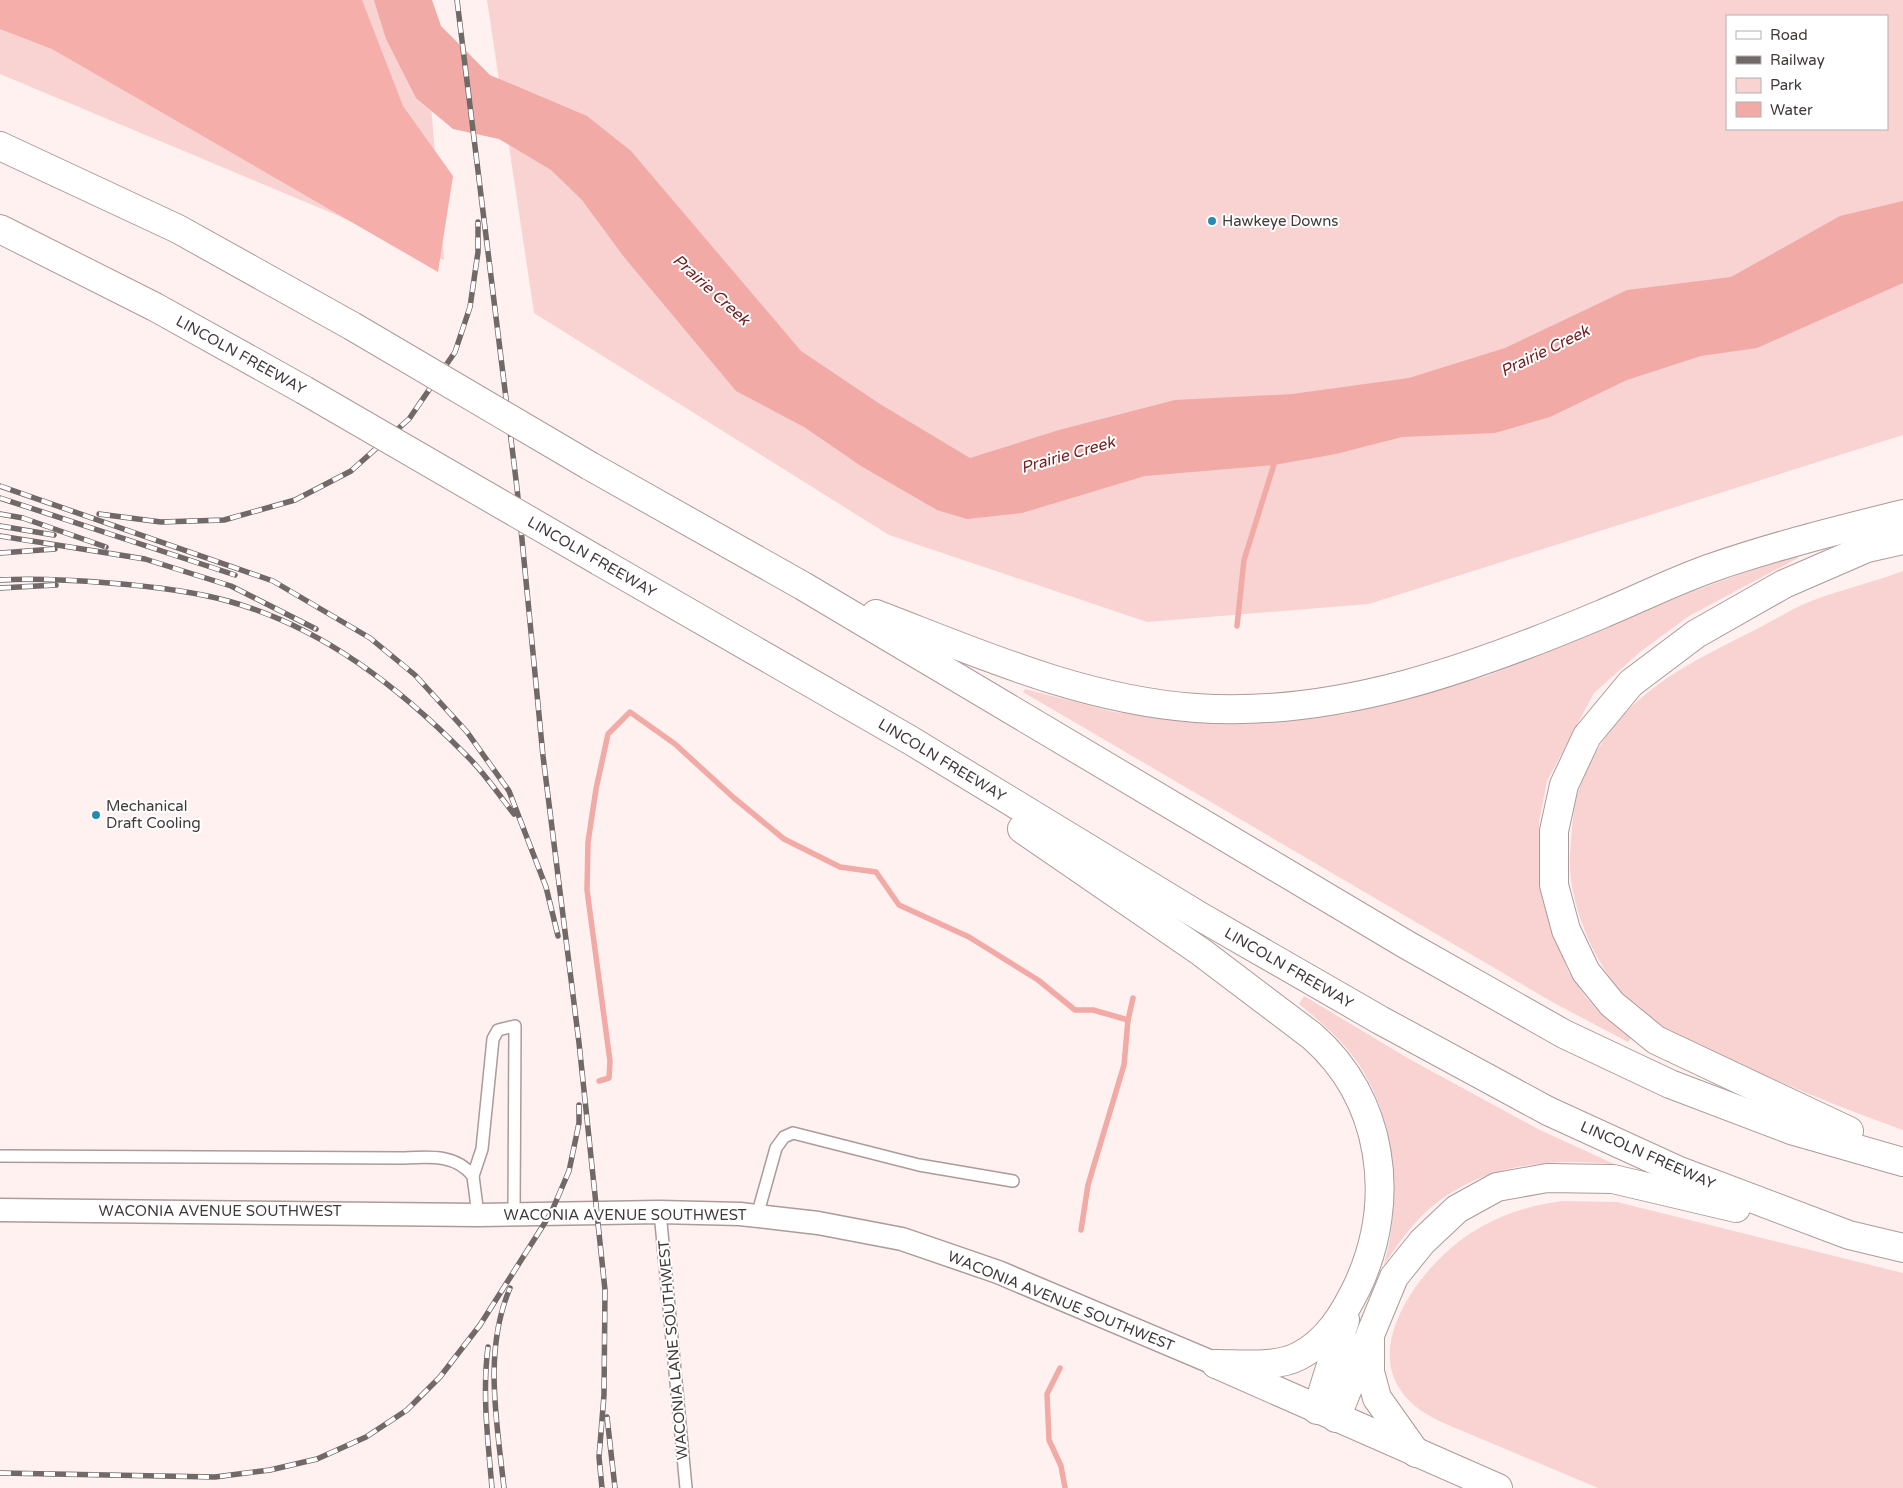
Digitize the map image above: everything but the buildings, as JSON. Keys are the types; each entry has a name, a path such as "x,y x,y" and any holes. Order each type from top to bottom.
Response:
{"main road":[{"path":"0,146 178,229 352,326 590,466 804,586 1398,940 1564,1034 1670,1084 1791,1130 1903,1162"},
{"name":"LINCOLN FREEWAY","path":"0,229 155,307 304,390 910,740 1201,918 1380,1020 1548,1111 1677,1170 1849,1235 1903,1248"},
{"path":"804,586 1035,676 1117,697 1196,708 1289,707 1371,694 1447,673 1598,616 1710,568 1802,540 1903,514"},
{"path":"1903,540 1867,548 1784,584 1696,634 1631,683 1587,736 1564,785 1554,831 1554,885 1566,930 1586,972 1612,1004 1656,1040 1801,1110 1903,1155"},
{"path":"910,740 946,777 1201,952 1312,1036 1332,1056 1354,1085 1364,1106 1376,1145 1379,1171 1379,1198 1370,1260 1352,1297 1328,1334 1297,1357 1279,1363 1216,1364"},
{"path":"1326,1414 1370,1335 1394,1277 1422,1242 1457,1209 1497,1188 1547,1178 1613,1179 1849,1235"},
{"path":"1326,1414 1352,1297"},
{"path":"1370,1335 1370,1372 1377,1398 1416,1453"},
{"name":"WACONIA AVENUE SOUTHWEST","path":"1216,1364 1498,1488"}],"street":[{"name":"WACONIA AVENUE SOUTHWEST","path":"0,1210 478,1215 660,1212 757,1216 818,1223 902,1239 998,1272 1216,1364"}],"lane":[{"path":"478,1215 473,1176 482,1149 493,1039 498,1030 515,1026 514,1214"},
{"path":"757,1216 776,1148 784,1137 793,1134 919,1165 1012,1181"},
{"path":"0,1156 401,1158 437,1156 466,1167 473,1176"},
{"name":"WACONIA LANE SOUTHWEST","path":"660,1212 686,1488"}],"green space":[{"path":"0,0 422,0 444,260 0,74"},
{"name":"Hawkeye Downs","path":"487,0 1903,0 1903,435 1369,604 1147,622 889,535 534,313"},
{"path":"1797,554 1798,558 1689,616 1640,652 1594,693 1547,781 1539,822 1541,893 1568,971 1585,996 1600,1013 1632,1037 1628,1042 1554,1003 1023,692 1025,689 1114,712 1222,724 1346,714 1487,676 1691,592"},
{"path":"1903,571 1903,1130 1843,1108 1702,1048 1647,1016 1621,992 1608,975 1587,936 1574,894 1570,874 1570,854 1575,805 1579,789 1593,759 1609,733 1628,710 1649,691 1699,659 1799,607 1825,596"},
{"path":"1304,996 1411,1060 1540,1130 1614,1164 1560,1162 1508,1169 1483,1177 1459,1188 1436,1203 1416,1222 1384,1265 1390,1239 1394,1187 1388,1135 1381,1110 1371,1086 1352,1055 1330,1031 1299,1004"},
{"path":"1563,1201 1617,1202 1903,1273 1903,1488 1598,1488 1446,1424 1424,1413 1412,1403 1397,1384 1390,1364 1391,1343 1397,1321 1408,1299 1422,1279 1438,1260 1471,1233 1515,1212"}],"shaded area":[{"path":"0,0 362,0 403,106 453,176 438,272 52,49 0,29"}],"water":[{"name":"Prairie Creek","path":"374,0 432,0 441,26 490,75 587,116 631,151 801,351 880,404 970,458 1059,430 1175,400 1292,394 1409,378 1505,348 1627,290 1731,277 1840,216 1903,201 1903,283 1757,348 1701,356 1627,380 1550,417 1495,433 1402,437 1336,454 1274,465 1145,476 1022,513 967,519 937,510 861,466 804,427 736,391 624,257 582,200 551,170 499,139 453,129 416,98 386,39"}],"waterway":[{"path":"1237,626 1244,560 1276,458"},
{"path":"599,1081 609,1078 610,1061 587,890 588,842 596,789 608,734 630,712 675,744 734,798 784,839 840,867 876,872 899,905 969,937 1038,980 1075,1010 1093,1010 1128,1020"},
{"path":"1081,1230 1088,1185 1124,1065 1128,1020 1133,998"},
{"path":"1060,1368 1047,1394 1049,1440 1061,1466 1065,1488"}],"railway":[{"path":"457,0 517,488 543,756 579,1043 605,1290 604,1395 599,1457 602,1488"},
{"path":"99,514 161,522 224,520 295,500 351,471 409,419 455,352 470,307 478,252 478,222"},
{"path":"0,486 273,581 370,638 415,675 467,732 509,791 546,887 558,936"},
{"path":"0,498 235,575"},
{"path":"0,514 23,518 106,547"},
{"path":"0,526 54,535"},
{"path":"0,536 145,559 231,586 316,629"},
{"path":"0,553 55,549"},
{"path":"0,580 82,581 185,592 228,601 262,612 295,626 357,662 414,706 473,762 514,814"},
{"path":"0,588 56,585"},
{"path":"0,1473 215,1477 270,1470 317,1459 366,1437 407,1410 440,1377 480,1325 551,1213 569,1171 579,1123 579,1105"},
{"path":"504,1488 494,1387 494,1362 502,1312 510,1288"},
{"path":"488,1347 486,1400 492,1488"},
{"path":"607,1417 615,1488"}],"place":[{"name":"Hawkeye Downs","path":"1212,221"},
{"name":"Mechanical Draft Cooling","path":"96,815"}]}
